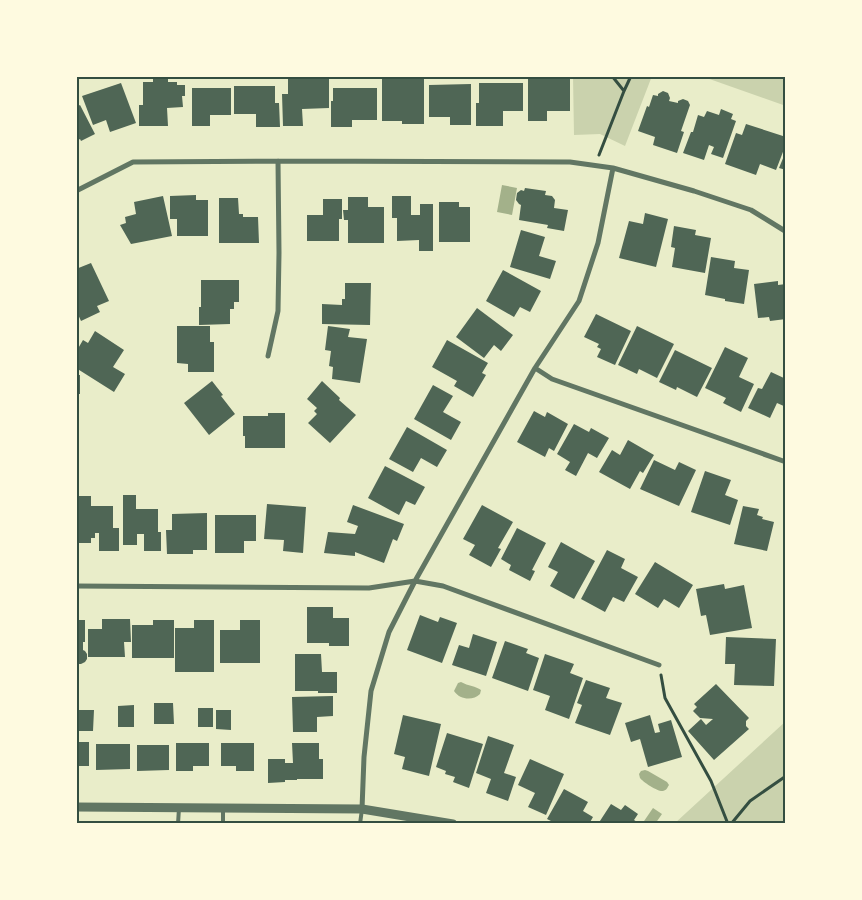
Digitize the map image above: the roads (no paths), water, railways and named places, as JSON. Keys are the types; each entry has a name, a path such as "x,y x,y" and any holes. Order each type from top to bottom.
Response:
{"street":[{"path":"268,356 278,311 278,161"},
{"path":"76,191 133,162 570,162 613,168 694,190 751,210 785,231"},
{"path":"362,809 364,757 371,691 389,632 415,581 535,368 578,301 598,243 613,168"},
{"path":"535,368 552,379 786,462"},
{"path":"76,586 369,588 415,581 443,586 659,665"},
{"path":"76,807 362,809 453,824"}],"lane":[{"path":"178,808 178,824"},
{"path":"223,808 223,824"},
{"path":"360,824 362,809"}]}
